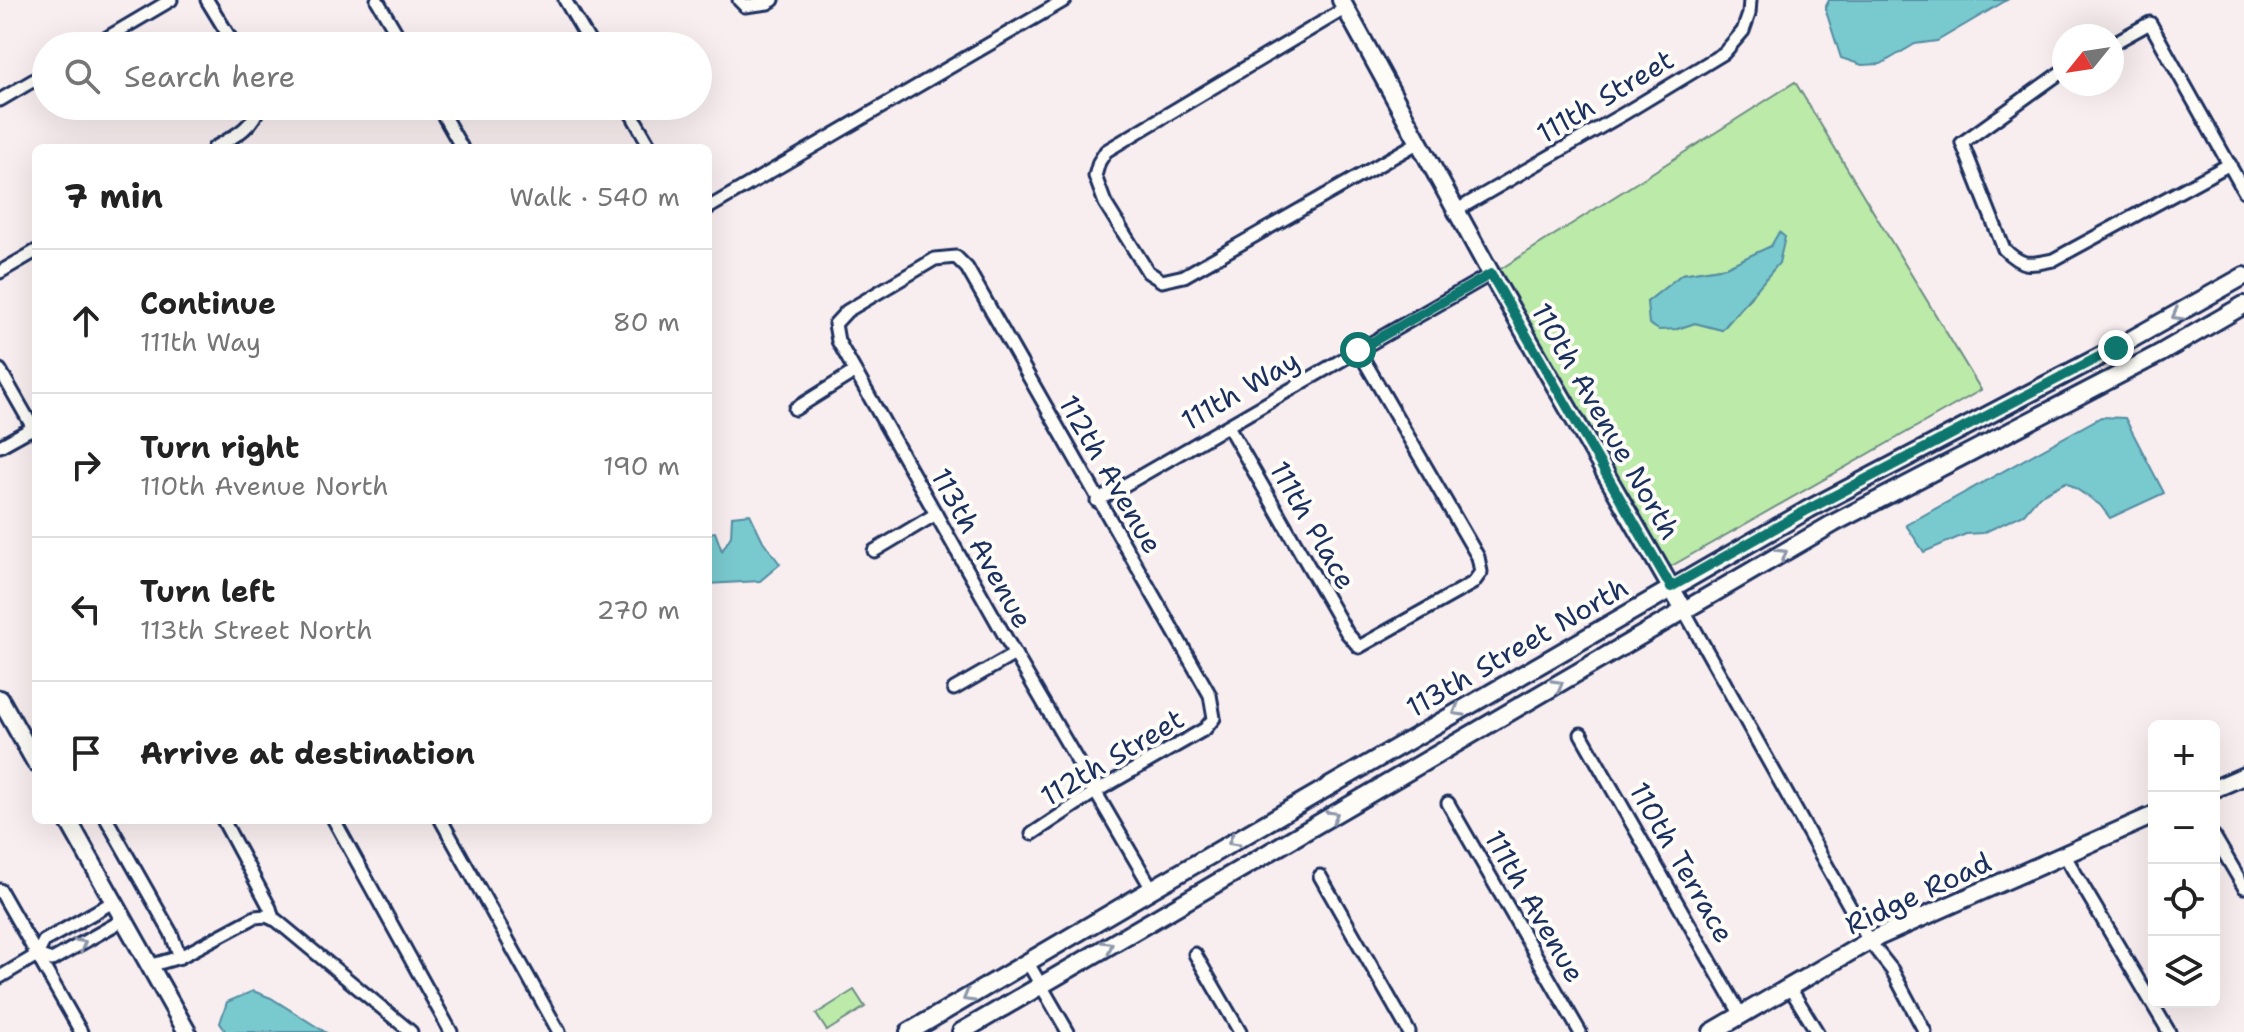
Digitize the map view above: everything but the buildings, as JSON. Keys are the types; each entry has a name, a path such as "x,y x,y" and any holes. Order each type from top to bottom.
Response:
{"main road":[{"name":"110th Avenue North","path":"1344,4 1491,274 1685,612"},
{"name":"113th Street North","path":"909,1032 1671,587 1809,509 2116,348 2244,276"},
{"name":"113th Street North","path":"961,1032 1834,523 2159,354 2244,305"},
{"path":"0,699 32,756"},
{"path":"2220,786 2244,776"},
{"name":"Ridge Road","path":"1712,1032 1869,941 2148,818"},
{"path":"70,824 187,1032"}],"street":[{"path":"117,32 171,0"},
{"path":"207,0 226,32"},
{"path":"377,0 396,32"},
{"path":"565,0 584,32"},
{"path":"739,0 745,6 773,0"},
{"path":"712,206 1065,0"},
{"name":"111th Street","path":"1457,210 1724,53 1743,31 1750,0"},
{"path":"1344,4 1106,151 1095,176 1105,203 1148,272 1162,281 1184,276 1419,142"},
{"path":"2124,37 2150,23 2244,191"},
{"path":"2052,79 1962,143 2004,249 2018,262 2033,264 2053,260 2230,164"},
{"path":"0,100 32,81"},
{"path":"221,144 243,131 254,120"},
{"path":"446,120 460,144"},
{"path":"635,120 649,144"},
{"path":"0,272 32,253"},
{"name":"112th Avenue","path":"835,324 847,311 935,259 956,257 967,268 1210,695 1214,718"},
{"name":"111th Way","path":"1097,501 1491,274"},
{"name":"113th Avenue","path":"835,324 838,341 854,372 1152,889"},
{"name":"111th Place","path":"1228,426 1347,633 1359,647 1473,583 1481,572 1478,557 1358,350"},
{"path":"0,370 32,424"},
{"path":"795,409 854,372"},
{"path":"0,446 32,430"},
{"path":"874,551 936,514"},
{"name":"110th Avenue North","path":"1685,612 1869,941 1892,970 1925,1032"},
{"path":"954,689 1015,654"},
{"name":"112th Street","path":"1032,834 1095,792 1205,729 1214,718"},
{"name":"110th Terrace","path":"1581,734 1741,1015"},
{"name":"111th Avenue","path":"1448,803 1580,1032"},
{"path":"109,824 171,933 180,957"},
{"path":"225,824 273,919"},
{"path":"336,824 451,1032"},
{"path":"443,824 559,1032"},
{"path":"2220,846 2244,887"},
{"path":"2065,856 2169,1032"},
{"path":"1320,876 1409,1032"},
{"path":"0,890 81,1032"},
{"path":"0,977 37,955 44,941 113,902"},
{"path":"149,966 180,957 255,917 266,916 411,1032"},
{"path":"37,955 52,960 123,920"},
{"path":"1195,954 1240,1032"},
{"path":"1028,963 1068,1032"},
{"path":"1790,988 1817,1032"}],"green space":[{"path":"1795,82 1981,390 1668,568 1499,270","holes":["1772,246 1751,297 1722,330 1695,323 1677,329 1647,302 1683,274 1726,267"]},
{"path":"854,990 865,1007 827,1031 816,1014"}],"water":[{"path":"1829,0 2007,0 1937,41 1915,44 1881,64 1862,65 1841,58 1825,8"},
{"path":"1779,232 1785,237 1779,263 1722,330 1695,323 1677,329 1659,330 1649,324 1647,302 1682,274 1726,267 1771,246"},
{"path":"2101,417 2125,418 2164,493 2110,518 2100,505 2066,482 2039,496 2024,514 1983,533 1966,534 1924,552 1906,525"},
{"path":"750,514 763,541 780,564 760,581 712,584 712,532 715,532 722,551 731,536 732,516"},
{"path":"253,991 271,998 325,1032 226,1032 220,1023 227,1002"}],"route":[{"path":"1358,350 1491,274 1671,587 1809,509 2116,348"}]}
